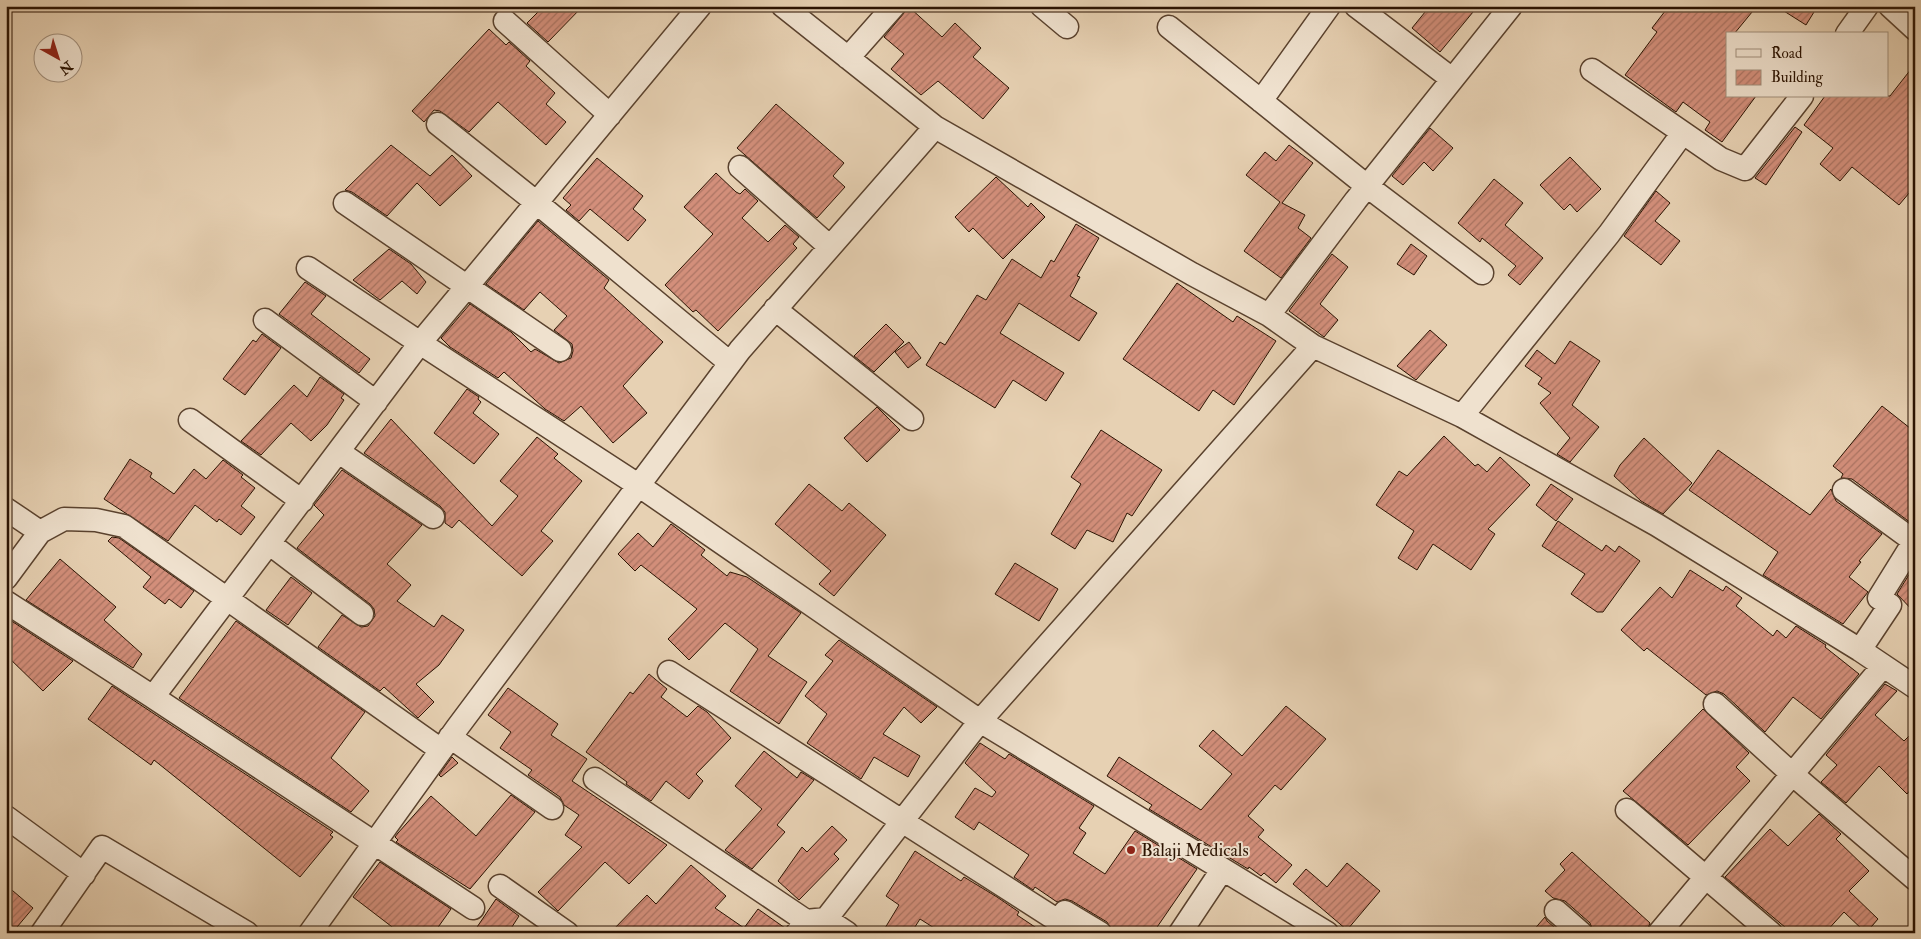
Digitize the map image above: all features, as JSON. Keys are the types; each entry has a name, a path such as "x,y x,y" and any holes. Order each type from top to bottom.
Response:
{"street":[{"path":"153,697 420,343 700,6"},
{"path":"783,6 935,127 1192,274 1269,314 1314,346 1462,416 1657,525 1860,650 1915,687"},
{"path":"1042,6 1067,27"},
{"path":"1261,100 1329,6"},
{"path":"1356,6 1452,79"},
{"path":"1269,314 1367,186 1511,6"},
{"path":"1848,32 1867,6"},
{"path":"1890,6 1915,28"},
{"path":"848,58 892,7"},
{"path":"505,21 610,115"},
{"path":"1169,27 1367,186 1482,273"},
{"path":"1592,70 1721,160 1745,169 1800,98"},
{"path":"438,124 537,203 730,363"},
{"path":"310,933 445,744 730,363 935,127"},
{"path":"1462,416 1608,234 1682,134"},
{"path":"740,167 830,248"},
{"path":"345,203 560,350"},
{"path":"308,268 638,485 980,721 1222,870 1315,930"},
{"path":"775,309 912,419"},
{"path":"265,320 376,402"},
{"path":"813,926 911,823 980,721 1314,346"},
{"path":"190,420 302,501"},
{"path":"339,452 433,517"},
{"path":"1844,490 1914,541 1879,598 1890,605 1860,650"},
{"path":"6,509 40,532"},
{"path":"6,578 40,532 64,519 96,520 124,526 227,601 445,744 552,808"},
{"path":"270,544 362,614"},
{"path":"6,602 473,908"},
{"path":"1658,933 1883,666"},
{"path":"669,672 911,823 1076,933"},
{"path":"1715,704 1792,774 1915,879"},
{"path":"595,779 813,926 847,933"},
{"path":"1627,810 1771,933"},
{"path":"6,817 84,874"},
{"path":"911,823 1100,933"},
{"path":"42,933 102,848 247,933"},
{"path":"1180,933 1222,870"},
{"path":"500,886 567,933"},
{"path":"1556,911 1581,933"}],"building":[{"path":"544,6 583,6 548,42 527,23"},
{"path":"1430,6 1478,6 1440,52 1412,28"},
{"path":"1669,6 1757,6 1736,32 1726,32 1726,98 1755,98 1722,142 1705,130 1710,122 1683,102 1676,112 1625,75 1657,32 1652,28"},
{"path":"1776,6 1805,6 1814,12 1806,25"},
{"path":"909,7 942,37 955,23 981,48 973,57 1009,88 983,119 938,81 921,95 891,69 904,54 884,37"},
{"path":"489,29 506,45 509,42 530,61 526,66 555,93 546,104 566,122 546,145 498,102 469,132 440,111 434,110 424,122 412,111"},
{"path":"1915,64 1915,186 1899,205 1852,167 1840,181 1820,164 1833,148 1804,125 1824,98 1888,98"},
{"path":"776,104 844,163 833,176 845,187 817,218 737,148"},
{"path":"1795,127 1802,132 1766,185 1755,178"},
{"path":"1430,128 1453,148 1433,171 1424,162 1403,185 1392,176"},
{"path":"391,145 430,176 452,155 472,176 440,206 417,183 387,216 352,192 345,190"},
{"path":"1289,145 1313,163 1282,203 1305,215 1298,228 1311,238 1281,278 1244,251 1280,202 1246,175 1265,152 1276,161"},
{"path":"1570,157 1601,189 1577,212 1570,204 1564,210 1540,185"},
{"path":"597,158 643,196 633,209 646,220 628,241 590,209 579,221 566,210 571,205 563,198"},
{"path":"716,173 736,192 740,194 745,189 758,201 742,218 768,242 785,225 799,237 793,244 797,248 718,331 696,310 693,312 665,285 713,234 684,207"},
{"path":"996,177 1028,207 1031,203 1045,217 1003,259 973,228 969,232 955,217"},
{"path":"1494,179 1523,203 1505,225 1543,258 1520,285 1508,275 1516,266 1482,238 1480,242 1458,223"},
{"path":"1656,191 1670,203 1655,221 1680,241 1661,265 1624,236"},
{"path":"538,221 609,280 604,288 663,342 623,386 647,413 613,443 581,406 564,421 545,409 504,372 498,378 450,347 441,338 470,304 511,332 531,352 535,349 559,363 571,358 572,344 554,330 567,316 540,292 524,310 486,284"},
{"path":"1076,224 1099,238 1077,276 1080,277 1070,296 1097,313 1079,341 1019,303 1000,333 1064,373 1046,401 1013,380 995,408 926,365 940,342 945,345 977,295 986,300 1012,259 1041,278 1051,260 1054,262"},
{"path":"1411,244 1427,256 1414,275 1397,264"},
{"path":"389,249 411,264 426,282 417,294 402,281 380,300 353,280"},
{"path":"1332,254 1348,267 1320,304 1338,320 1324,337 1289,311"},
{"path":"305,282 326,296 311,314 370,359 359,373 279,314"},
{"path":"1177,283 1233,322 1237,316 1276,341 1234,405 1213,390 1199,411 1123,359"},
{"path":"886,324 904,342 874,372 854,356"},
{"path":"1430,330 1447,345 1416,380 1397,366"},
{"path":"262,334 281,348 245,395 223,379 253,340 256,342"},
{"path":"1570,341 1600,361 1572,405 1599,427 1570,462 1557,454 1570,438 1540,403 1551,393 1538,384 1542,378 1525,366 1537,350 1555,364"},
{"path":"909,342 921,358 908,368 895,352"},
{"path":"320,377 344,394 341,398 344,400 327,425 311,441 291,423 261,455 241,441 294,385 307,397"},
{"path":"467,389 479,397 478,399 481,402 473,413 499,434 474,464 434,433"},
{"path":"1882,406 1915,432 1915,526 1852,479 1841,478 1843,474 1833,466"},
{"path":"877,407 900,430 867,462 844,438"},
{"path":"391,419 492,526 518,496 500,481 537,437 558,454 554,458 582,481 541,531 553,541 522,576 459,520 452,528 445,523 445,512 440,506 364,453"},
{"path":"1101,430 1162,470 1132,516 1127,513 1113,542 1087,530 1075,549 1051,534 1081,484 1071,477"},
{"path":"1444,436 1475,466 1478,464 1487,472 1500,457 1530,485 1488,529 1495,534 1471,570 1433,544 1417,570 1398,558 1414,531 1376,505 1399,471 1407,476"},
{"path":"1644,438 1692,483 1663,514 1641,501 1614,476 1620,465"},
{"path":"1718,450 1810,515 1831,489 1836,501 1882,534 1859,561 1861,562 1849,577 1868,592 1843,624 1763,575 1778,552 1689,490"},
{"path":"130,459 152,473 150,477 174,494 194,469 206,479 223,460 243,475 241,477 255,488 241,506 255,517 241,535 219,519 217,522 195,505 168,541 104,499"},
{"path":"342,470 422,525 387,564 411,585 397,601 434,627 442,615 464,630 439,665 416,684 434,702 418,718 384,687 380,691 318,647 342,615 361,627 368,626 375,616 374,609 370,604 297,548 324,515 314,505"},
{"path":"809,484 842,511 849,503 886,535 834,596 819,584 831,571 775,524"},
{"path":"1551,484 1573,499 1556,521 1536,505"},
{"path":"1558,521 1602,551 1606,545 1615,552 1619,546 1640,561 1603,612 1597,612 1571,594 1585,574 1542,546"},
{"path":"671,524 705,550 701,555 727,576 730,572 747,577 801,613 768,656 807,682 779,724 730,691 758,649 725,623 689,660 668,639 697,609 641,565 635,571 618,554 638,533 653,547"},
{"path":"112,537 119,538 194,591 181,608 169,599 165,604 143,587 151,577 108,541"},
{"path":"60,559 116,607 104,620 142,654 133,668 26,600"},
{"path":"1015,563 1058,589 1039,621 995,594"},
{"path":"1915,565 1915,613 1897,594"},
{"path":"1690,570 1723,591 1726,586 1742,598 1736,606 1773,636 1777,630 1786,638 1796,626 1826,645 1825,647 1859,674 1821,719 1793,697 1765,732 1724,694 1717,691 1706,695 1647,648 1644,651 1621,630 1660,587 1672,598"},
{"path":"291,577 312,593 288,625 266,610"},
{"path":"10,620 73,661 43,691 6,655 6,626"},
{"path":"236,621 365,712 331,758 369,791 351,812 179,698"},
{"path":"839,640 937,707 921,723 904,707 883,734 920,756 908,777 874,757 861,779 807,743 827,714 805,696 833,661 825,655"},
{"path":"649,674 667,689 661,697 687,717 698,706 707,712 731,738 696,774 703,781 689,799 666,781 651,801 586,752 630,692 633,694"},
{"path":"1885,684 1897,691 1875,715 1904,741 1915,730 1915,785 1907,794 1879,766 1846,803 1821,782 1837,765 1826,755"},
{"path":"112,686 333,832 330,835 333,837 300,877 154,760 151,765 88,719"},
{"path":"508,688 558,724 551,735 587,759 572,781 667,845 629,884 605,862 558,911 538,892 582,847 565,835 579,815 564,805 560,797 528,775 532,770 500,748 511,732 488,715"},
{"path":"1286,706 1326,739 1281,790 1275,785 1248,816 1264,830 1258,837 1292,865 1276,883 1264,873 1261,876 1249,867 1248,869 1149,809 1152,805 1107,776 1119,757 1201,810 1232,774 1199,746 1213,730 1242,756"},
{"path":"1703,709 1749,753 1736,767 1750,781 1688,845 1623,791"},
{"path":"980,743 1005,759 1009,754 1094,806 1079,828 1086,833 1073,853 1105,874 1135,831 1197,869 1153,933 1113,933 1107,922 1072,901 1065,899 1057,902 1035,887 1033,890 1014,877 1029,855 979,822 974,830 955,817 975,788 992,797 996,792 965,763"},
{"path":"764,751 797,778 801,772 814,780 777,825 785,832 752,869 725,850 762,809 735,786"},
{"path":"452,757 458,763 441,777 439,775"},
{"path":"511,795 535,812 470,889 396,842 398,840 395,837 398,833 431,796 476,836"},
{"path":"1819,814 1841,834 1836,839 1869,871 1849,891 1878,919 1866,933 1844,912 1825,933 1792,933 1725,877 1770,829 1788,846"},
{"path":"832,826 847,840 834,854 839,859 799,900 778,881 802,847 807,852"},
{"path":"915,851 961,881 964,877 997,897 1019,912 1017,915 1044,933 942,933 920,919 911,933 882,933 899,905 886,896"},
{"path":"1572,852 1650,923 1646,933 1594,933 1590,923 1565,901 1553,898 1545,891 1565,870 1560,864"},
{"path":"380,862 451,909 434,933 400,933 353,897"},
{"path":"1347,863 1380,891 1347,930 1293,884 1306,869 1327,887"},
{"path":"691,865 726,896 715,908 744,928 758,909 785,928 784,933 610,933 647,895 656,904"},
{"path":"6,885 33,908 12,933 6,933"},
{"path":"496,899 519,916 508,933 473,933"},
{"path":"1545,917 1547,921 1561,933 1531,933"}],"place":[{"name":"Balaji Medicals","path":"1131,850"}]}
